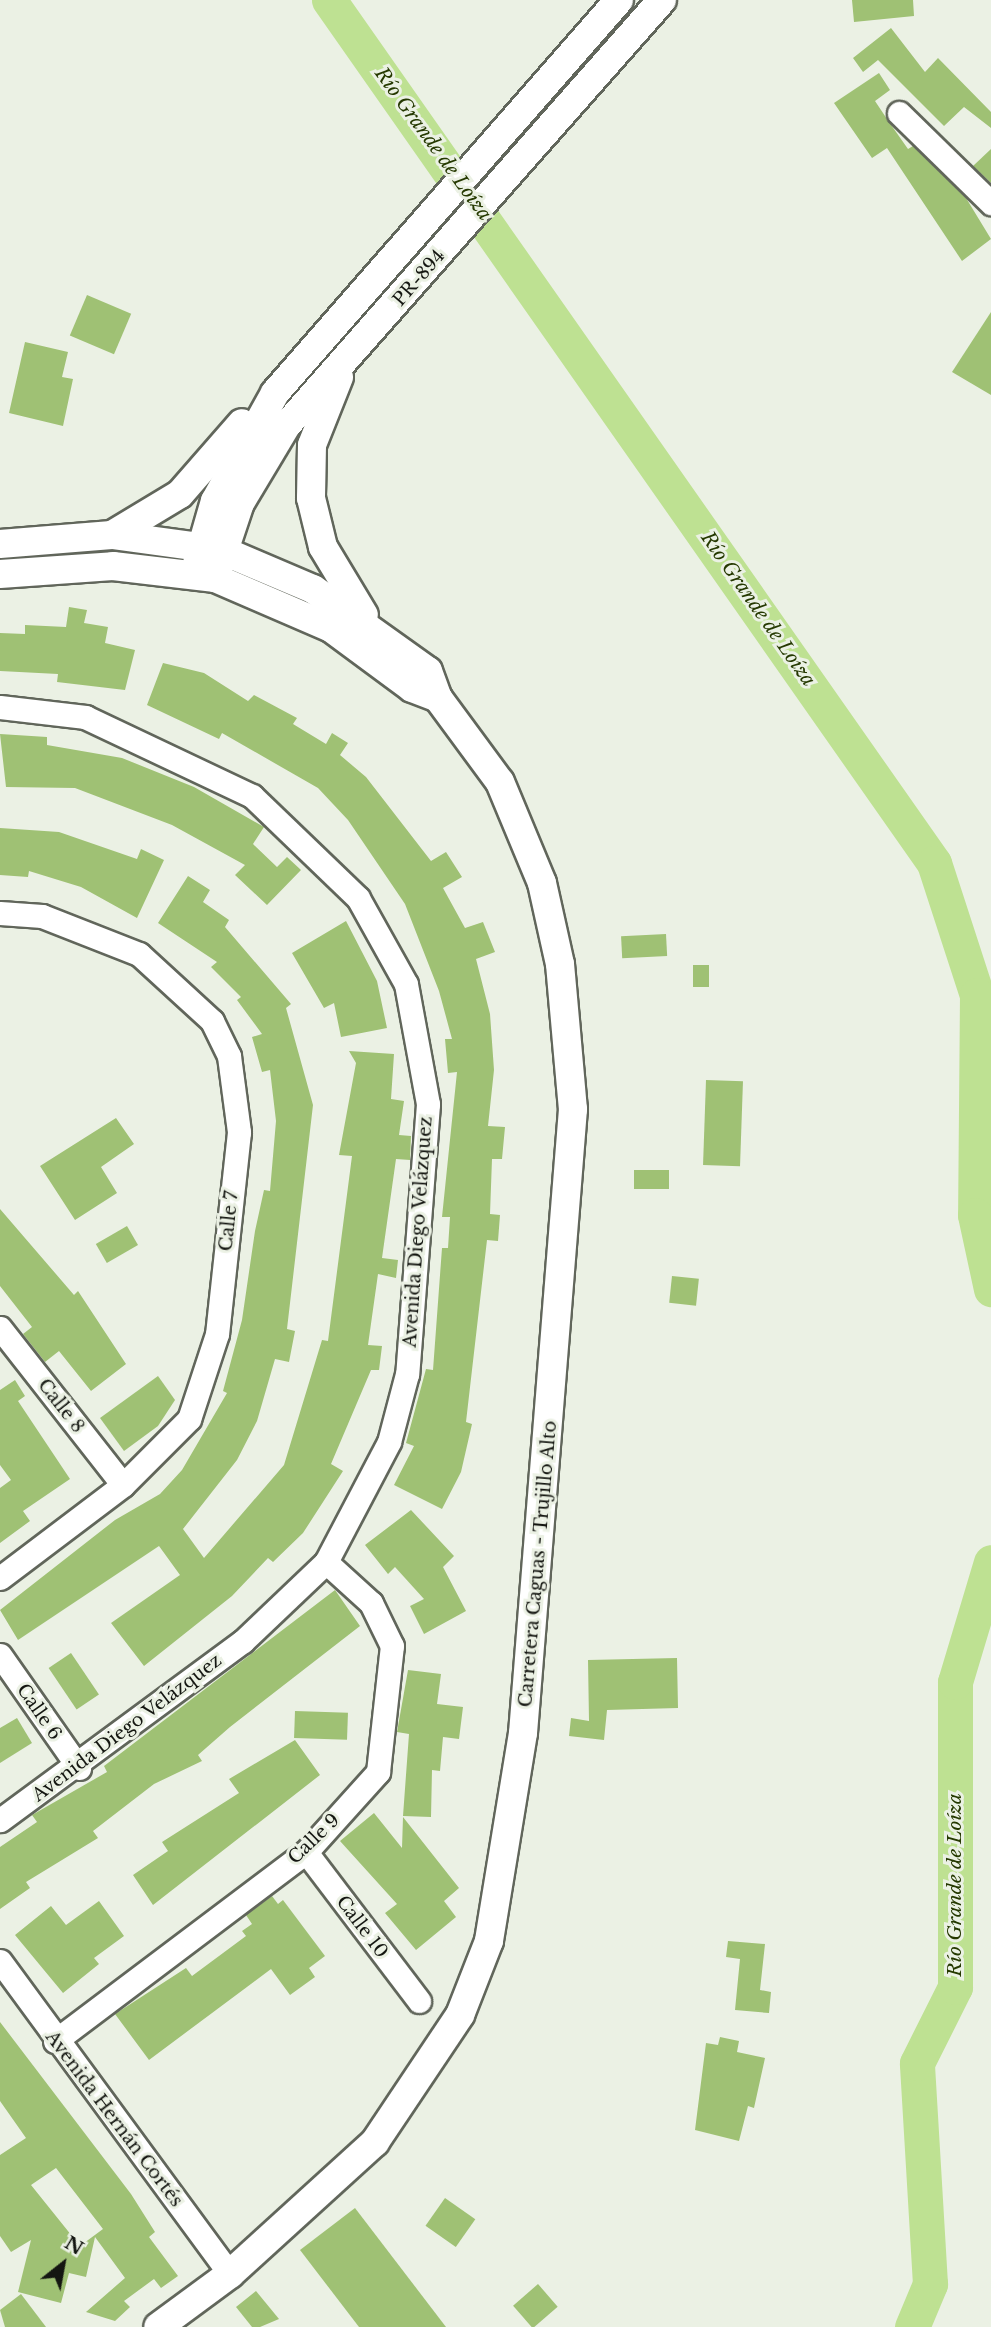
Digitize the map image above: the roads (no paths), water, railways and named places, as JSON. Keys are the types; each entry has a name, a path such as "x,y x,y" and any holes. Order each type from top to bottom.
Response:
{"street":[{"name":"PR-894","path":"204,576 225,479 275,393 619,0"},
{"name":"PR-894","path":"211,547 270,449 662,0"},
{"path":"900,113 991,203"},
{"path":"346,362 312,445 311,498 337,576 380,633"},
{"path":"112,535 180,494 275,393"},
{"name":"Carretera Caguas - Trujillo Alto","path":"0,544 112,535 211,547 288,576 380,633 428,671 438,698 500,782 542,883 560,964 573,1109 523,1733 489,1941 460,2015 374,2142 230,2274 158,2327"},
{"name":"Carretera Caguas - Trujillo Alto","path":"0,573 113,566 204,576 331,628 412,688 438,698"},
{"name":"Avenida Diego Velázquez","path":"0,708 85,718 252,796 358,898 406,984 428,1104 407,1374 389,1442 326,1562 243,1642 79,1768 0,1820"},
{"name":"Calle 7","path":"0,913 43,916 139,954 212,1021 229,1056 239,1132 217,1334 190,1419 123,1485 0,1578"},
{"name":"Calle 8","path":"0,1328 123,1485"},
{"name":"Calle 9","path":"55,2041 306,1852 378,1772 392,1646 371,1603 326,1562"},
{"name":"Calle 6","path":"0,1655 79,1768"},
{"name":"Calle 10","path":"306,1852 419,2001"},
{"name":"Avenida Hernán Cortés","path":"0,1962 55,2041 230,2274"}],"waterway":[{"name":"Río Grande de Loíza","path":"329,0 934,863 977,995 975,1215 991,1289"},
{"name":"Río Grande de Loíza","path":"912,2327 930,2284 917,2063 955,1987 955,1682 991,1562"}]}
